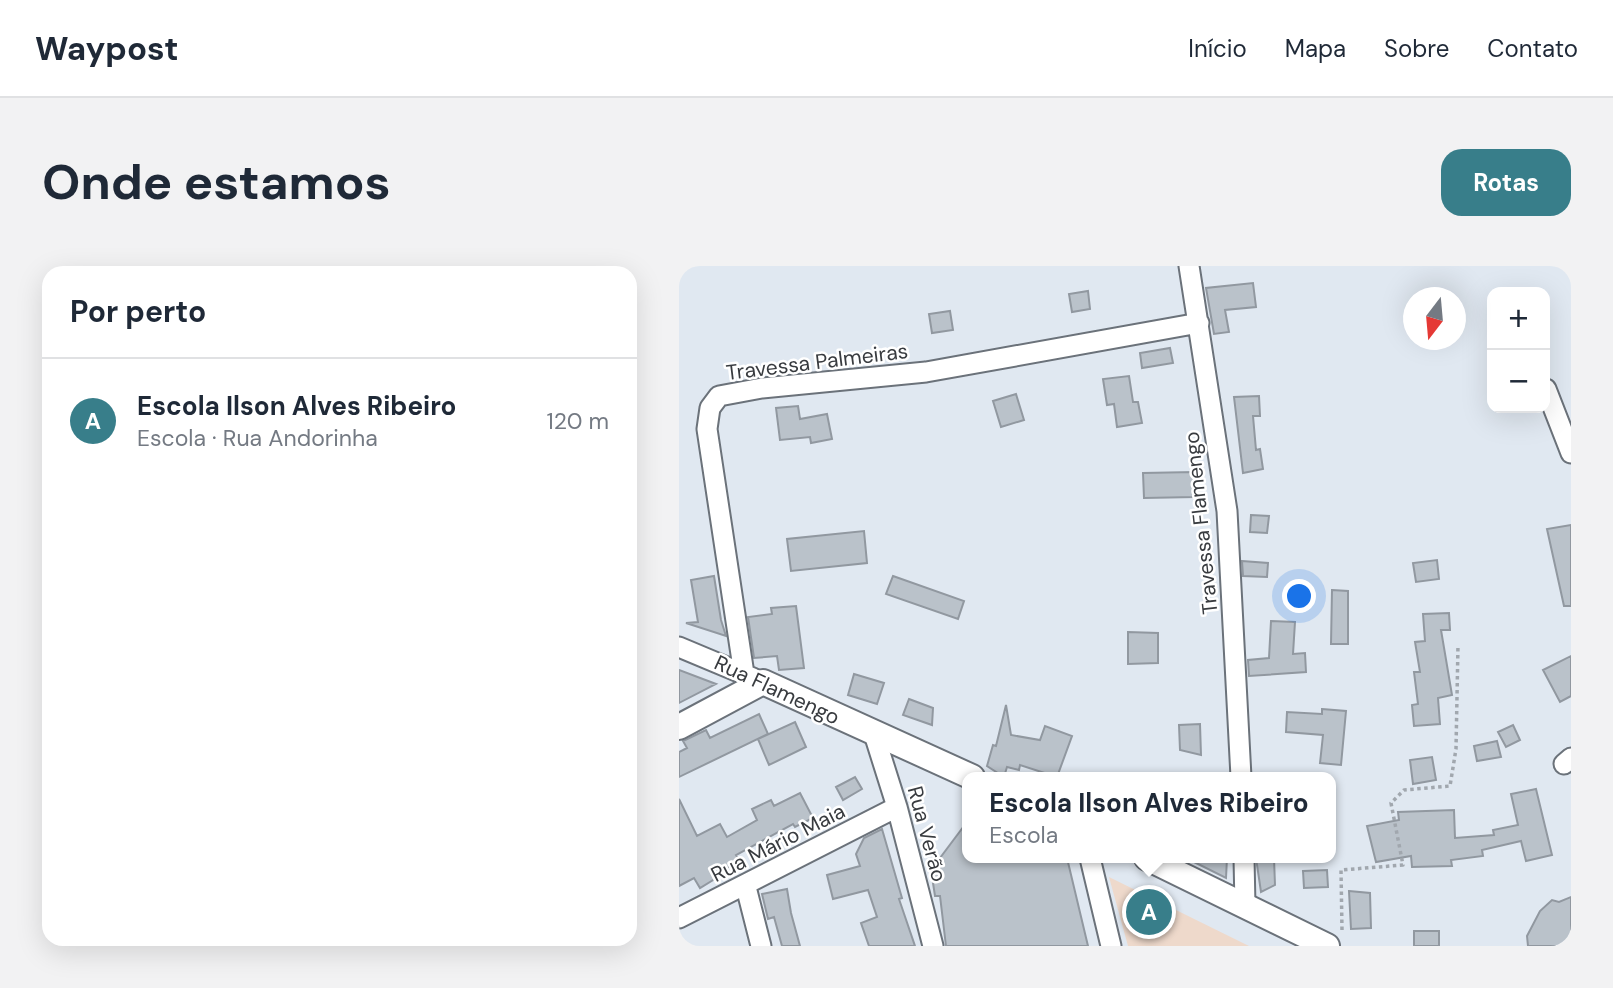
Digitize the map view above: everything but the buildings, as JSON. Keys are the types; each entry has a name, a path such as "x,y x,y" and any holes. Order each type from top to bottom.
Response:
{"street":[{"name":"Travessa Flamengo","path":"1189,266 1227,512 1241,772"},
{"name":"Travessa Palmeiras","path":"754,678 708,429 710,408 719,396 762,388 926,372 1199,323"},
{"path":"1550,399 1571,453"},
{"name":"Rua Flamengo","path":"679,647 962,773"},
{"path":"679,727 754,678"},
{"name":"Rua Verão","path":"874,734 897,807 933,946"},
{"name":"Rua Mário Maia","path":"679,918 745,887 897,807"},
{"path":"1091,863 1111,946"},
{"path":"1157,863 1245,906 1335,940"},
{"path":"1244,863 1245,906"},
{"path":"745,887 761,946"}],"path":[{"path":"1335,940 1341,870 1403,865 1391,803 1404,790 1450,786 1457,749 1458,645"}],"shaded area":[{"path":"1109,877 1249,946 1128,946"}],"place":[{"name":"Escola Ilson Alves Ribeiro","path":"1149,912"}]}
